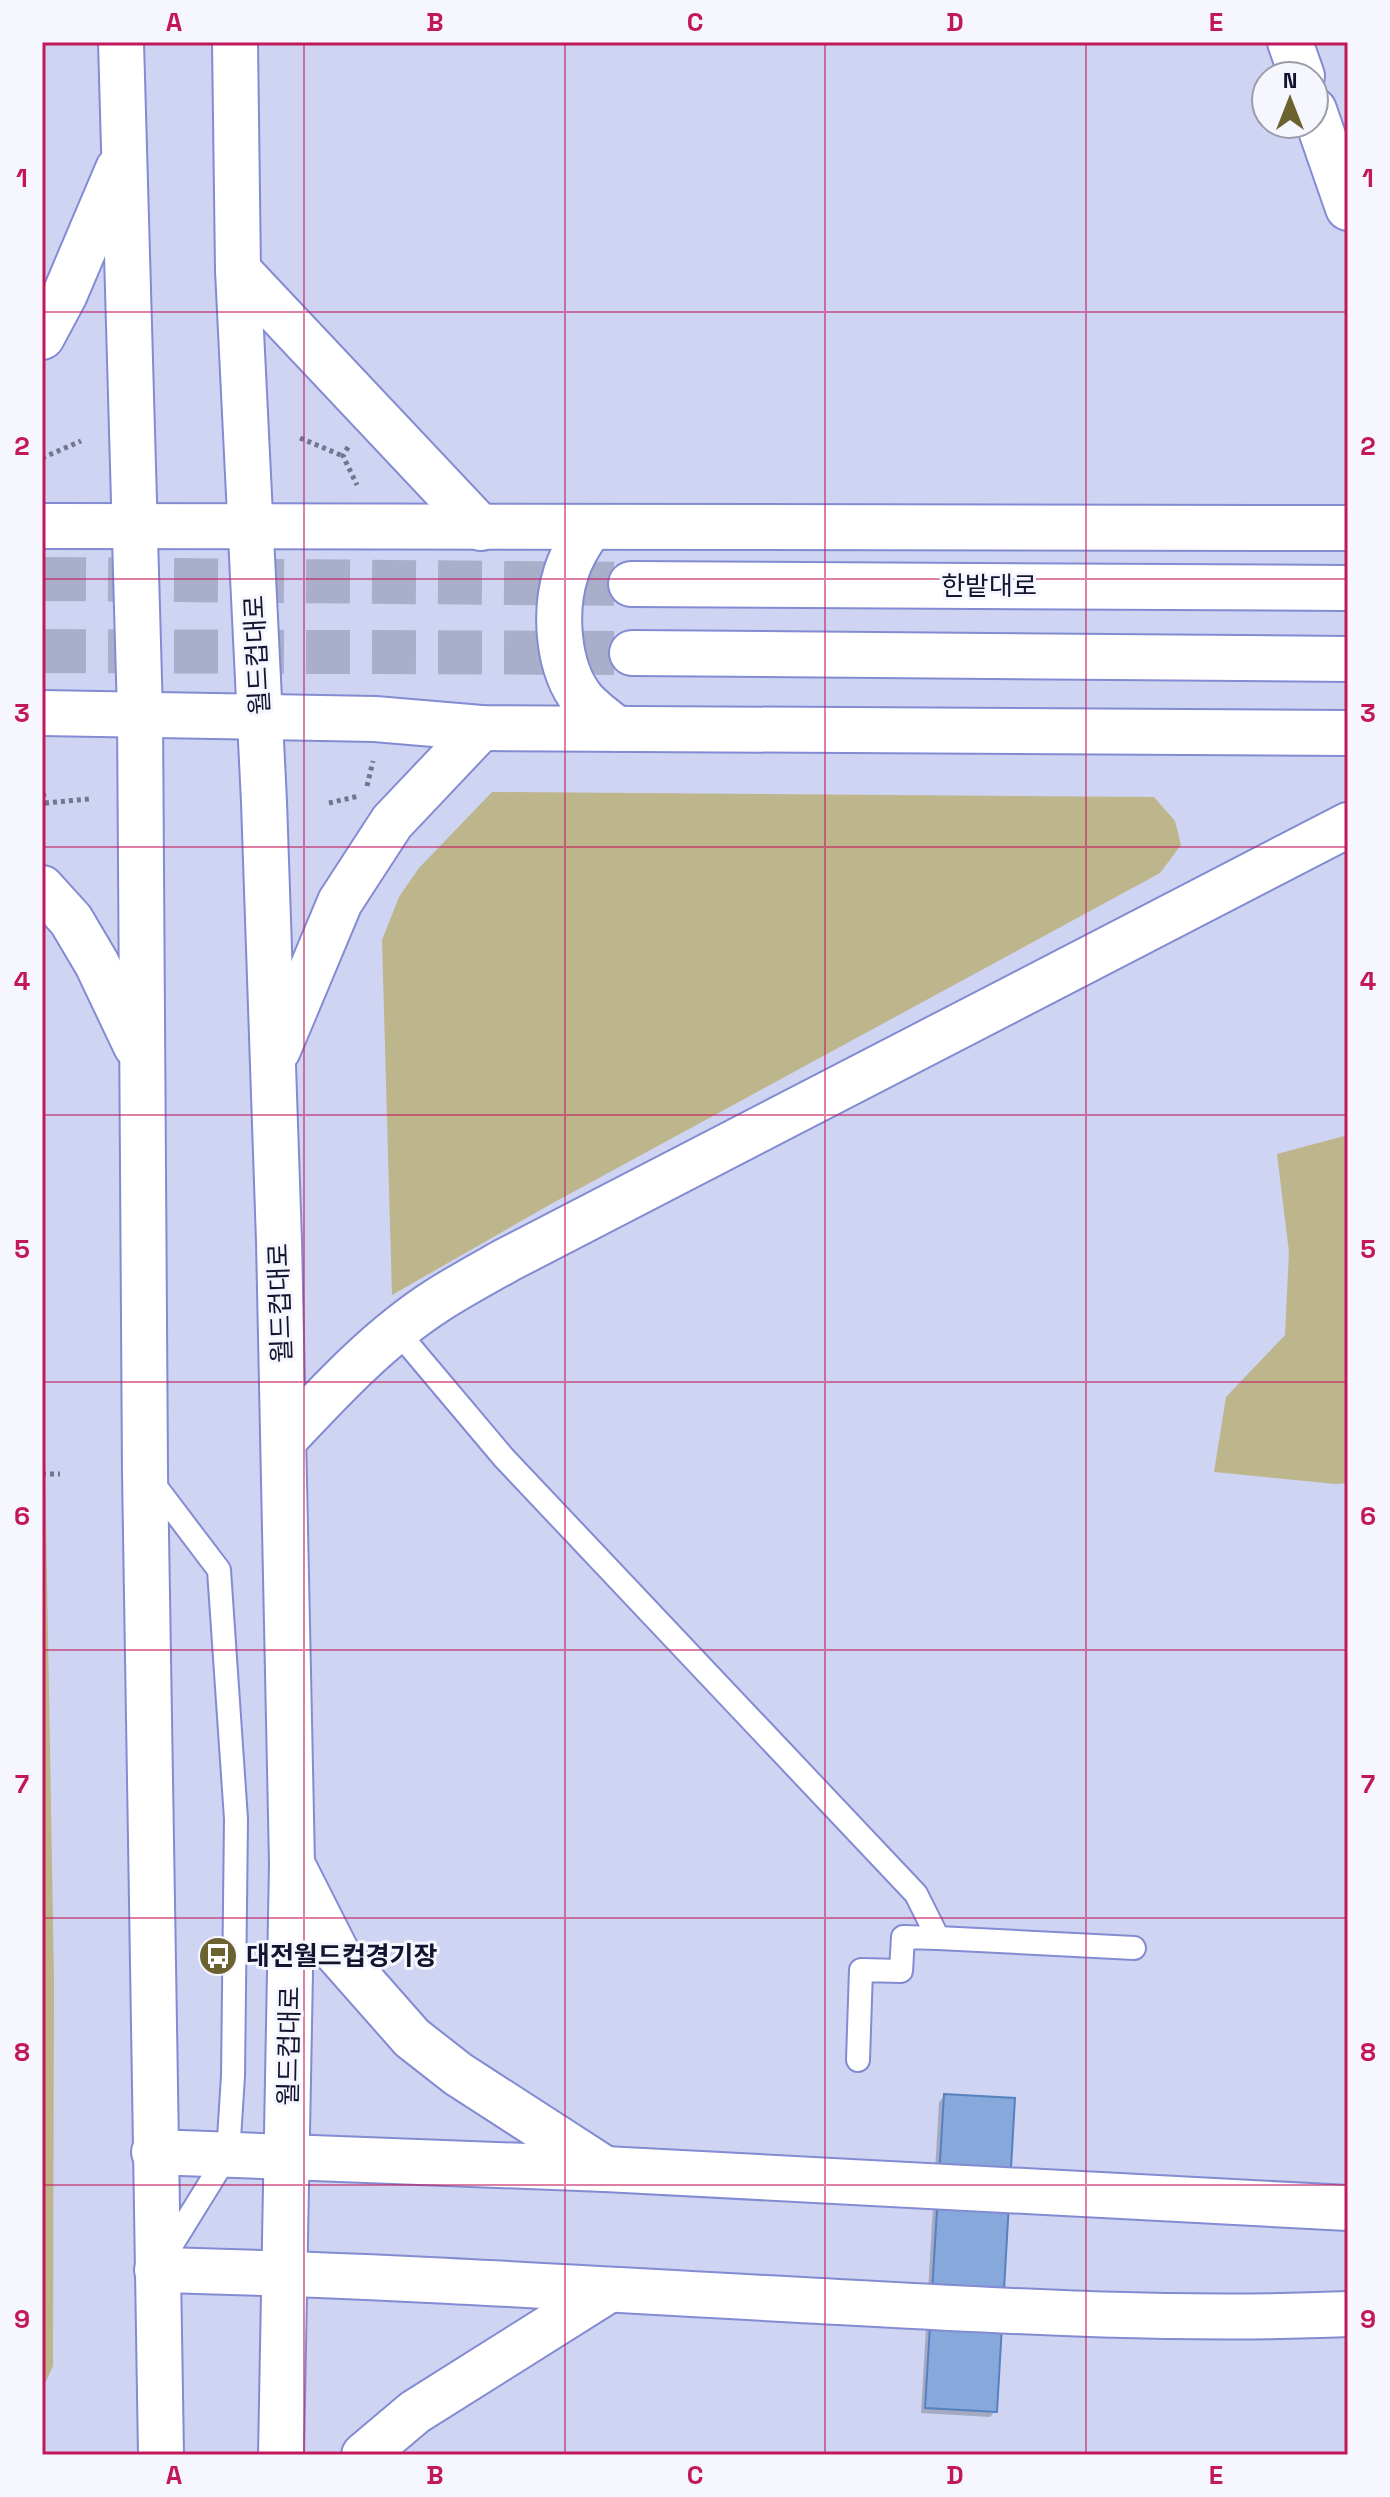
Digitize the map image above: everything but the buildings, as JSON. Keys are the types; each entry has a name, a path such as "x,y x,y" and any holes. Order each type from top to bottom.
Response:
{"main road":[{"path":"121,42 140,714 145,1472 160,2442 125,2455"},
{"name":"월드컵대로","path":"235,42 238,270 260,717 284,1440 292,1864 281,2455"},
{"path":"1324,140 1348,208"},
{"path":"42,337 65,294 124,155"},
{"path":"238,270 481,528"},
{"path":"42,526 1348,528"},
{"path":"590,528 575,550 566,573 560,622 562,650 568,674 582,698 617,729"},
{"name":"한밭대로","path":"631,584 1348,588"},
{"path":"632,653 1348,659"},
{"path":"42,713 375,719 481,728 1348,733"},
{"path":"273,1063 340,902 392,822 481,728"},
{"path":"284,1440 326,1395 397,1331 436,1301 507,1260 1348,825"},
{"path":"42,888 71,920 97,964 142,1058"},
{"path":"292,1864 337,1953 412,2038 458,2074 605,2169"},
{"path":"154,2152 605,2169 1348,2208"},
{"path":"157,2270 284,2272 998,2311 1279,2317 1348,2314"},
{"path":"364,2455 415,2412 609,2290"}],"lane":[{"path":"397,1331 504,1458 916,1894 938,1938"},
{"path":"145,1472 219,1570 236,1819 233,2076 228,2154 157,2270"},
{"path":"858,2060 861,1970 901,1971 903,1937 1134,1948"}],"path":[{"path":"300,438 343,456 361,493"},
{"path":"42,458 81,441"},
{"path":"343,456 350,442"},
{"path":"365,795 374,759"},
{"path":"42,785 44,805 89,799"},
{"path":"42,1474 60,1474"}],"shaded area":[{"path":"492,792 1154,797 1175,821 1181,845 1160,873 551,1204 392,1295 382,940 399,897 419,868"},
{"path":"1348,1135 1348,1483 1214,1472 1226,1397 1285,1335 1289,1252 1277,1154"},
{"path":"42,1289 54,1981 53,2366 42,2390"}],"tunnel":[{"path":"42,579 631,584"},
{"path":"42,651 632,653"}],"place":[{"name":"대전월드컵경기장","path":"218,1956"}]}
